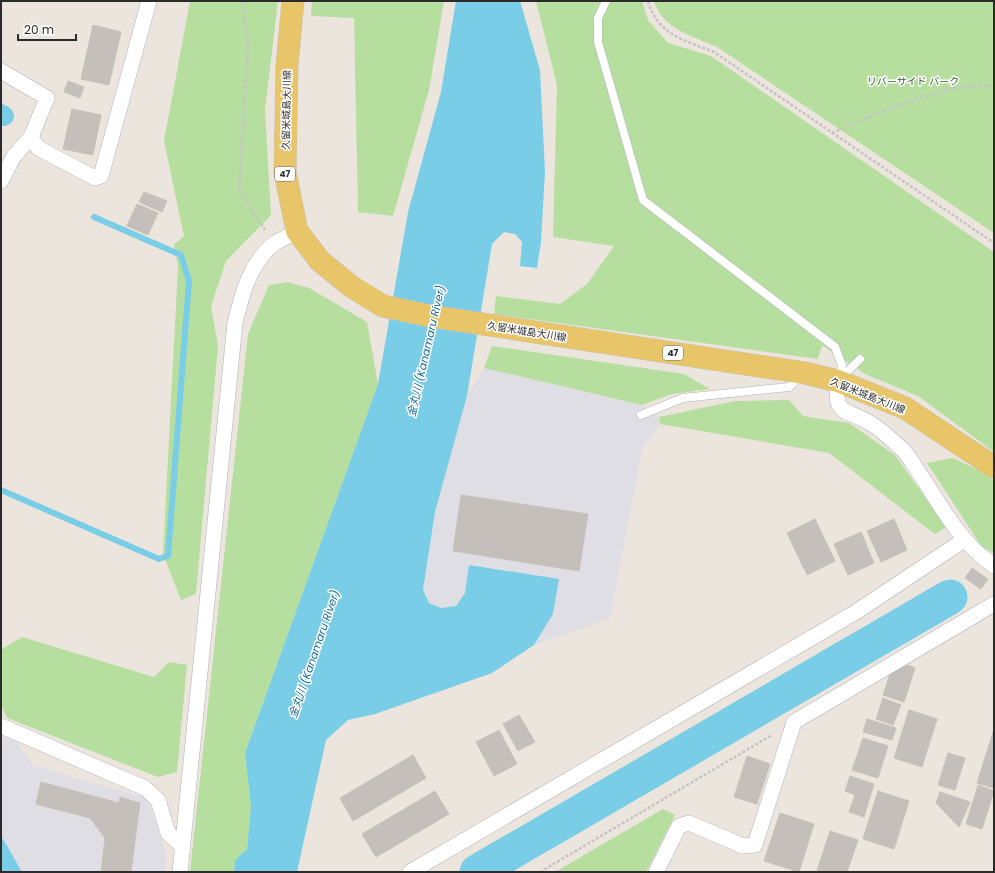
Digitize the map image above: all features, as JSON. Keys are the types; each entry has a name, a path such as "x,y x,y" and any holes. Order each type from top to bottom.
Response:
{"main road":[{"name":"久留米城島大川線","path":"293,1 287,65 285,172 297,231 320,261 352,287 383,306 430,316 805,373 838,381 905,408 994,467"}],"street":[{"path":"31,137 38,148 95,178 101,176 149,1"},
{"path":"1,71 47,98 31,137 14,156 1,180"},
{"path":"180,872 235,323 243,288 256,265 274,244 297,231"},
{"path":"838,381 836,398 839,405 848,414 870,422 904,450 964,540 980,556 994,566"},
{"path":"410,872 856,612 964,540"},
{"path":"656,872 679,826 689,823 743,846 755,845 794,722 994,604"},
{"path":"1,726 145,788 158,800 168,833 183,847"}],"lane":[{"path":"606,1 598,18 598,42 643,200 835,347 842,365 838,381"},
{"path":"838,381 860,359"},
{"path":"641,415 683,398 789,387 805,373"}],"path":[{"path":"242,1 248,45 239,190 274,244"},
{"path":"648,1 652,14 669,34 714,52 994,243"},
{"path":"832,133 890,108 951,88 994,85"},
{"path":"540,872 794,722"}],"shaded area":[{"path":"484,368 641,405 659,417 660,424 642,449 610,618 534,645 553,614 469,566 465,593 456,606 441,608 429,603 423,590 435,512 467,396"},
{"path":"1,736 16,743 34,766 146,798 167,854 165,872 1,872"}],"green space":[{"path":"190,1 278,1 265,110 271,215 226,261 211,306 218,346 196,594 181,600 163,554 178,266 174,244 184,236 164,141"},
{"path":"312,1 444,1 429,90 393,216 358,212 354,18 311,16"},
{"path":"536,1 642,1 648,20 668,43 711,56 994,252 994,452 918,396 865,374 822,345 818,359 494,314 496,296 560,304 587,284 614,246 553,237 557,85"},
{"name":"リバーサイド パーク","path":"654,1 994,1 994,233 717,47 680,31 664,19 658,11"},
{"path":"287,282 309,288 367,322 378,384 245,753 251,806 247,849 235,860 234,872 190,872 248,334 269,285"},
{"path":"492,346 684,374 710,389 672,394 642,405 484,368"},
{"path":"789,400 803,416 849,423 895,455 946,527 935,534 829,453 660,424 659,417 735,401"},
{"path":"953,458 982,472 994,481 994,553 982,547 927,463"},
{"path":"22,637 154,677 169,662 187,665 177,772 158,777 7,718 1,705 2,649"},
{"path":"663,809 675,815 646,872 555,872"}],"water":[{"name":"金丸川 (Kanamaru River)","path":"456,1 520,1 540,70 545,172 541,242 537,268 520,266 522,242 515,234 504,232 492,244 467,396 435,512 423,590 429,603 441,608 456,606 465,593 469,565 559,579 553,614 534,645 492,673 375,714 348,720 326,740 297,872 234,872 235,860 247,849 251,806 245,753 378,384 408,212 441,92"},
{"path":"1,837 3,839 22,872 1,872"}],"building":[{"path":"93,25 121,32 109,85 81,79"},
{"path":"68,81 84,87 80,98 64,92"},
{"path":"72,109 101,115 93,155 63,149"},
{"path":"144,192 167,201 162,212 139,202"},
{"path":"137,204 158,213 148,235 127,226"},
{"path":"461,495 588,514 579,571 453,551"},
{"path":"815,519 835,561 807,575 787,533"},
{"path":"894,519 907,550 881,562 867,531"},
{"path":"861,532 874,563 848,575 834,544"},
{"path":"972,568 988,579 981,589 965,578"},
{"path":"907,665 915,668 904,702 883,695 890,674"},
{"path":"883,698 901,705 893,725 876,719"},
{"path":"909,710 937,719 922,767 894,758"},
{"path":"519,715 535,742 518,751 503,724"},
{"path":"867,719 896,728 892,740 863,732"},
{"path":"499,730 517,764 494,776 476,742"},
{"path":"994,732 994,788 977,783"},
{"path":"863,738 888,746 878,778 852,770"},
{"path":"948,753 965,758 955,790 938,785"},
{"path":"413,755 426,778 353,821 340,798"},
{"path":"747,756 770,764 757,804 734,797"},
{"path":"850,776 874,784 864,817 849,812 855,795 845,791"},
{"path":"41,782 119,803 120,797 140,803 131,872 101,872 105,838 90,818 36,804"},
{"path":"978,785 994,791 982,829 966,824"},
{"path":"435,791 449,814 376,857 362,834"},
{"path":"878,791 909,801 894,849 863,839"},
{"path":"940,792 970,802 959,827 936,803"},
{"path":"780,813 814,824 799,872 764,861"},
{"path":"830,831 858,840 847,872 817,871"}],"waterway":[{"path":"1,490 159,559 168,556 189,281 181,255 94,217"},
{"path":"477,872 950,597"}]}
